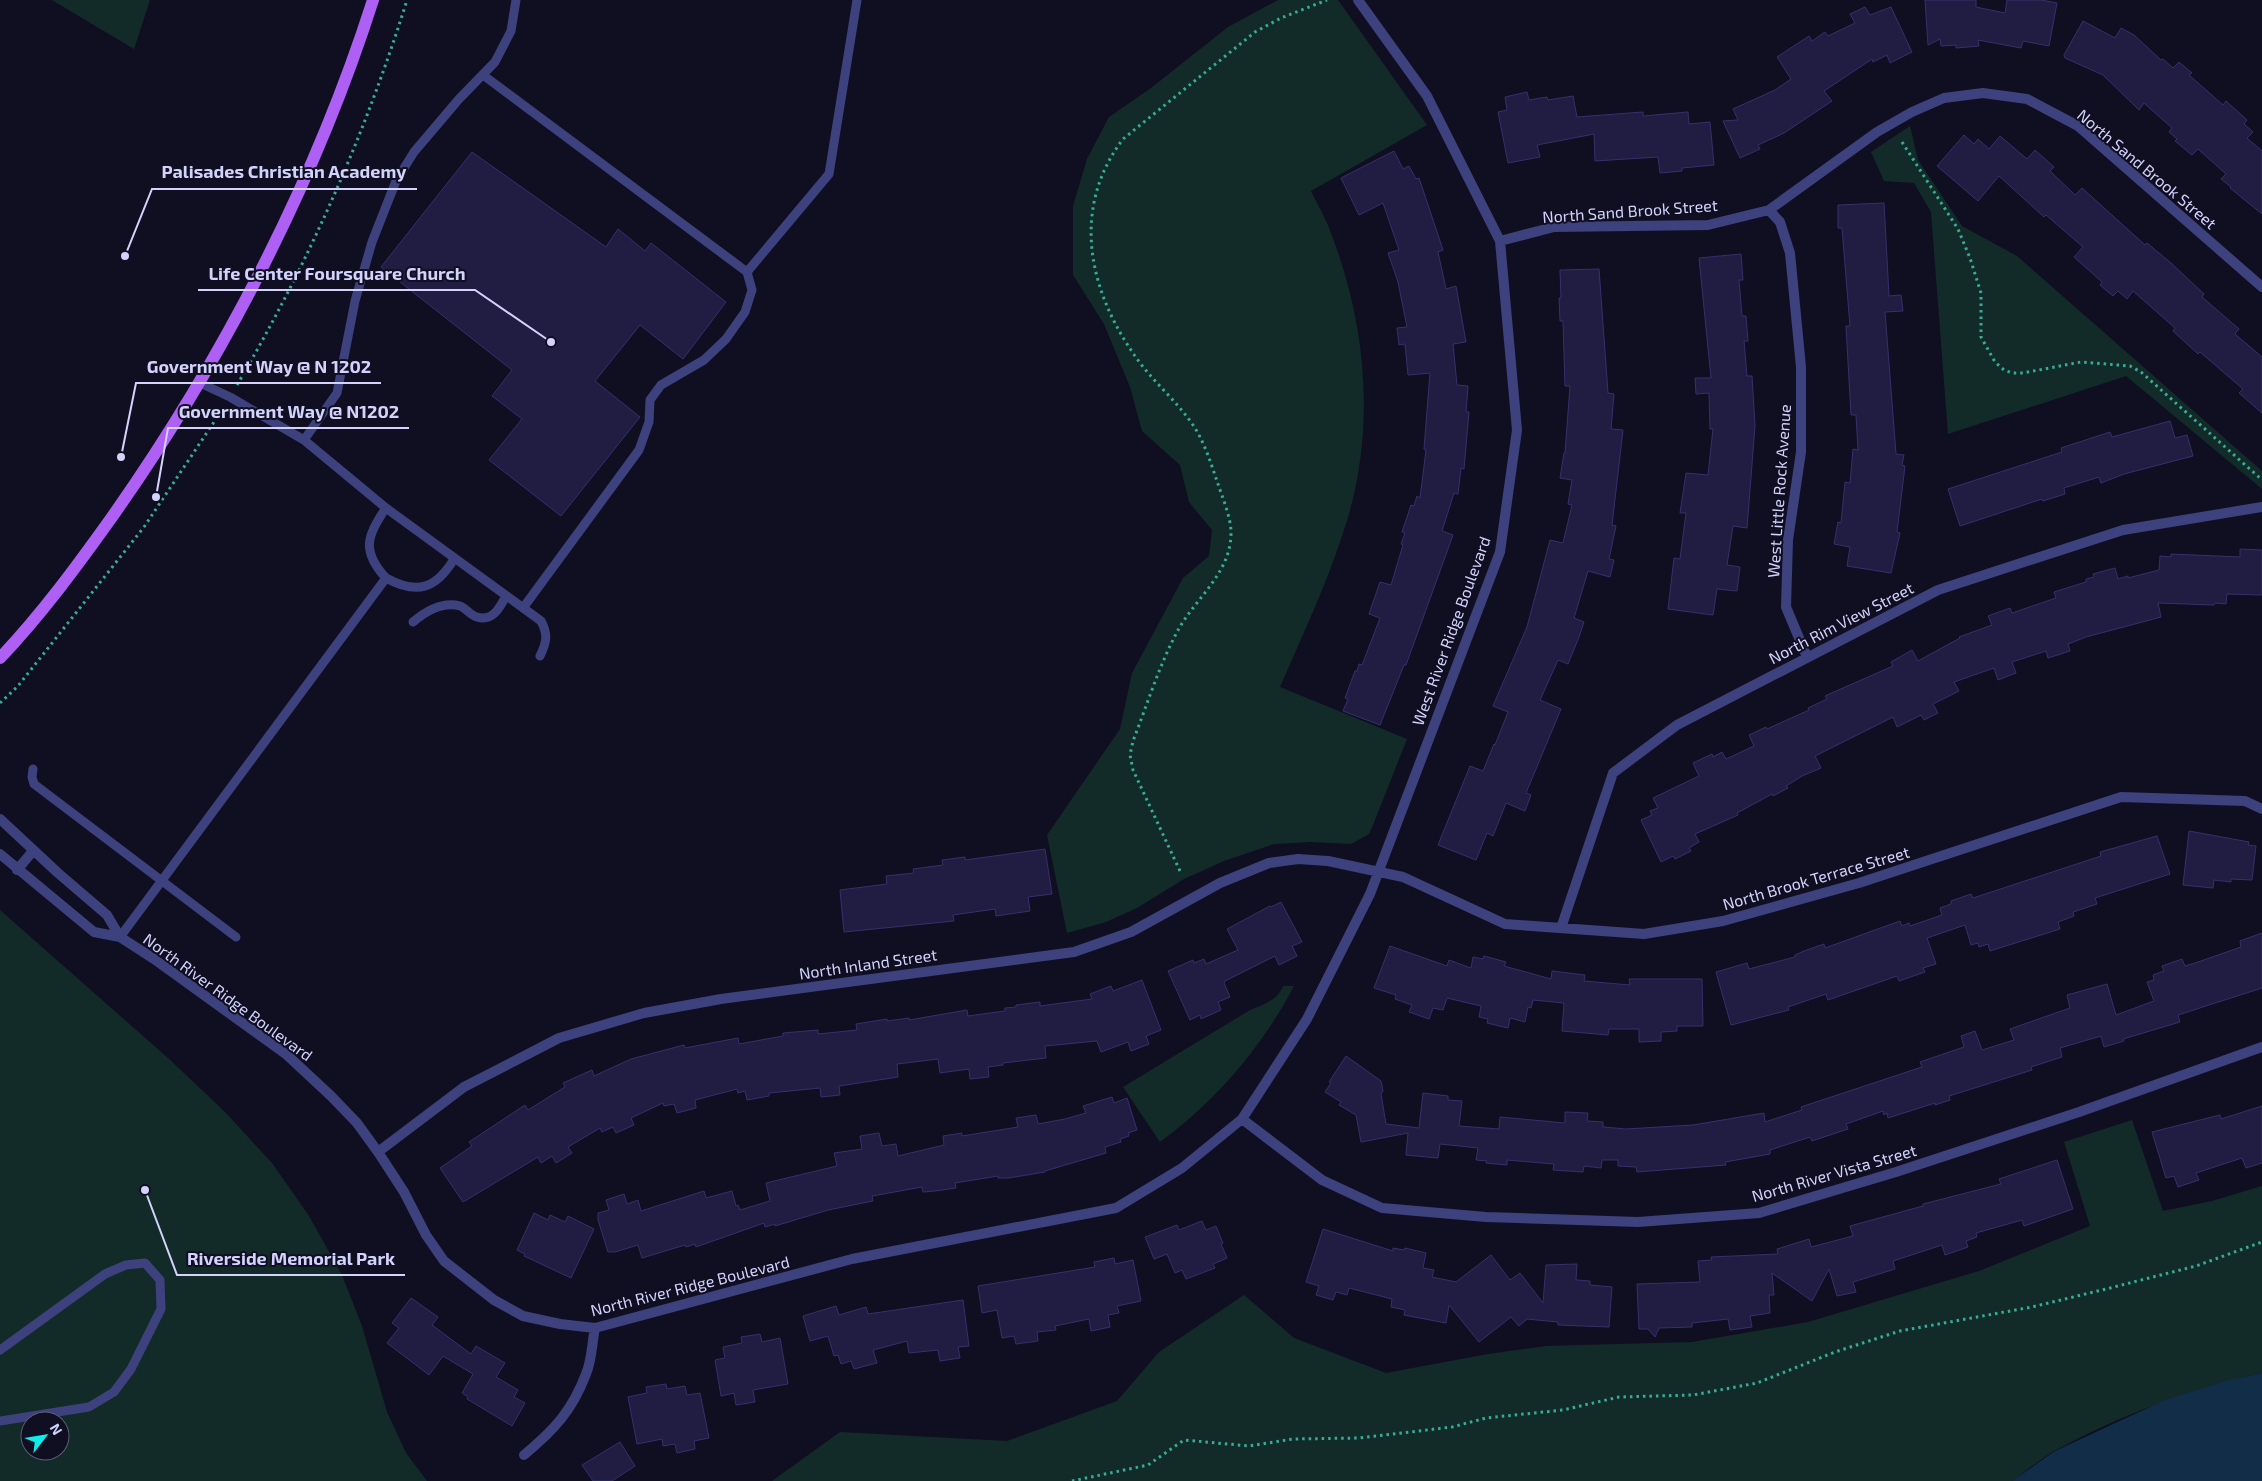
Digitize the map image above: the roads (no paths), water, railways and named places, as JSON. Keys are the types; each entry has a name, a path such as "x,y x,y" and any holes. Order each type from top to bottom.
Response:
{"main road":[{"path":"0,658 90,548 146,468 200,383 277,240 352,67 373,0"}],"street":[{"name":"West River Ridge Boulevard","path":"1242,1119 1307,1019 1370,894 1379,872 1500,552 1518,430 1500,241 1427,96 1358,0"},
{"name":"North Sand Brook Street","path":"1500,241 1554,227 1708,225 1769,210 1877,132 1944,98 1982,93 2027,99 2078,126 2262,287"},
{"name":"West Little Rock Avenue","path":"1769,210 1780,222 1790,253 1798,331 1802,418 1801,452 1788,540 1786,607 1807,657"},
{"name":"North Rim View Street","path":"1561,928 1613,773 1677,725 1938,590 2123,530 2262,507"},
{"name":"North Brook Terrace Street","path":"1379,872 1403,877 1505,924 1644,934 1723,921 1859,883 2121,797 2245,801 2262,809"},
{"name":"North River Ridge Boulevard","path":"0,819 107,915 120,937"},
{"path":"17,870 34,851"},
{"name":"North River Ridge Boulevard","path":"0,854 94,932 120,937 154,959 287,1055 357,1123 404,1192 426,1235 444,1261 494,1300 523,1316 560,1324 595,1328 852,1259 1116,1208 1182,1168 1242,1119"},
{"name":"North Inland Street","path":"378,1152 464,1087 559,1038 644,1013 721,999 1074,952 1131,932 1220,883 1269,863 1298,859 1328,861 1379,872"},
{"name":"North River Vista Street","path":"1242,1119 1322,1180 1382,1208 1486,1216 1638,1222 1760,1213 2006,1136 2262,1047"},
{"path":"524,1455 547,1436 567,1413 587,1372 595,1328"}],"lane":[{"path":"304,440 337,393 343,370 355,300 372,242 396,181 414,152 459,99 495,62 511,31 516,0"},
{"path":"747,272 829,174 857,0"},
{"path":"483,75 747,272 752,290 745,312 726,339 704,360 662,385 650,400 648,422 639,450 523,608"},
{"path":"200,383 230,397 304,440 386,508 541,621 546,630 547,642 540,656"},
{"path":"386,508 374,524 369,539 370,552 376,568 386,578 401,586 414,588 428,585 440,579 454,559"},
{"path":"120,937 386,578"},
{"path":"414,622 427,610 450,605 461,607 476,617 489,617 497,612 506,596"},
{"path":"33,769 32,777 34,784 236,938"},
{"path":"0,1350 105,1274 126,1265 145,1263 160,1280 161,1309 131,1369 114,1392 90,1406 0,1422"}],"water":[{"path":"2262,1373 2262,1481 2012,1481 2055,1451 2165,1400 2226,1381"}],"place":[{"name":"Palisades Christian Academy","path":"125,256"},
{"name":"Life Center Foursquare Church","path":"551,342"},
{"name":"Government Way @ N 1202","path":"121,457"},
{"name":"Government Way @ N1202","path":"156,497"},
{"name":"Riverside Memorial Park","path":"145,1190"}]}
